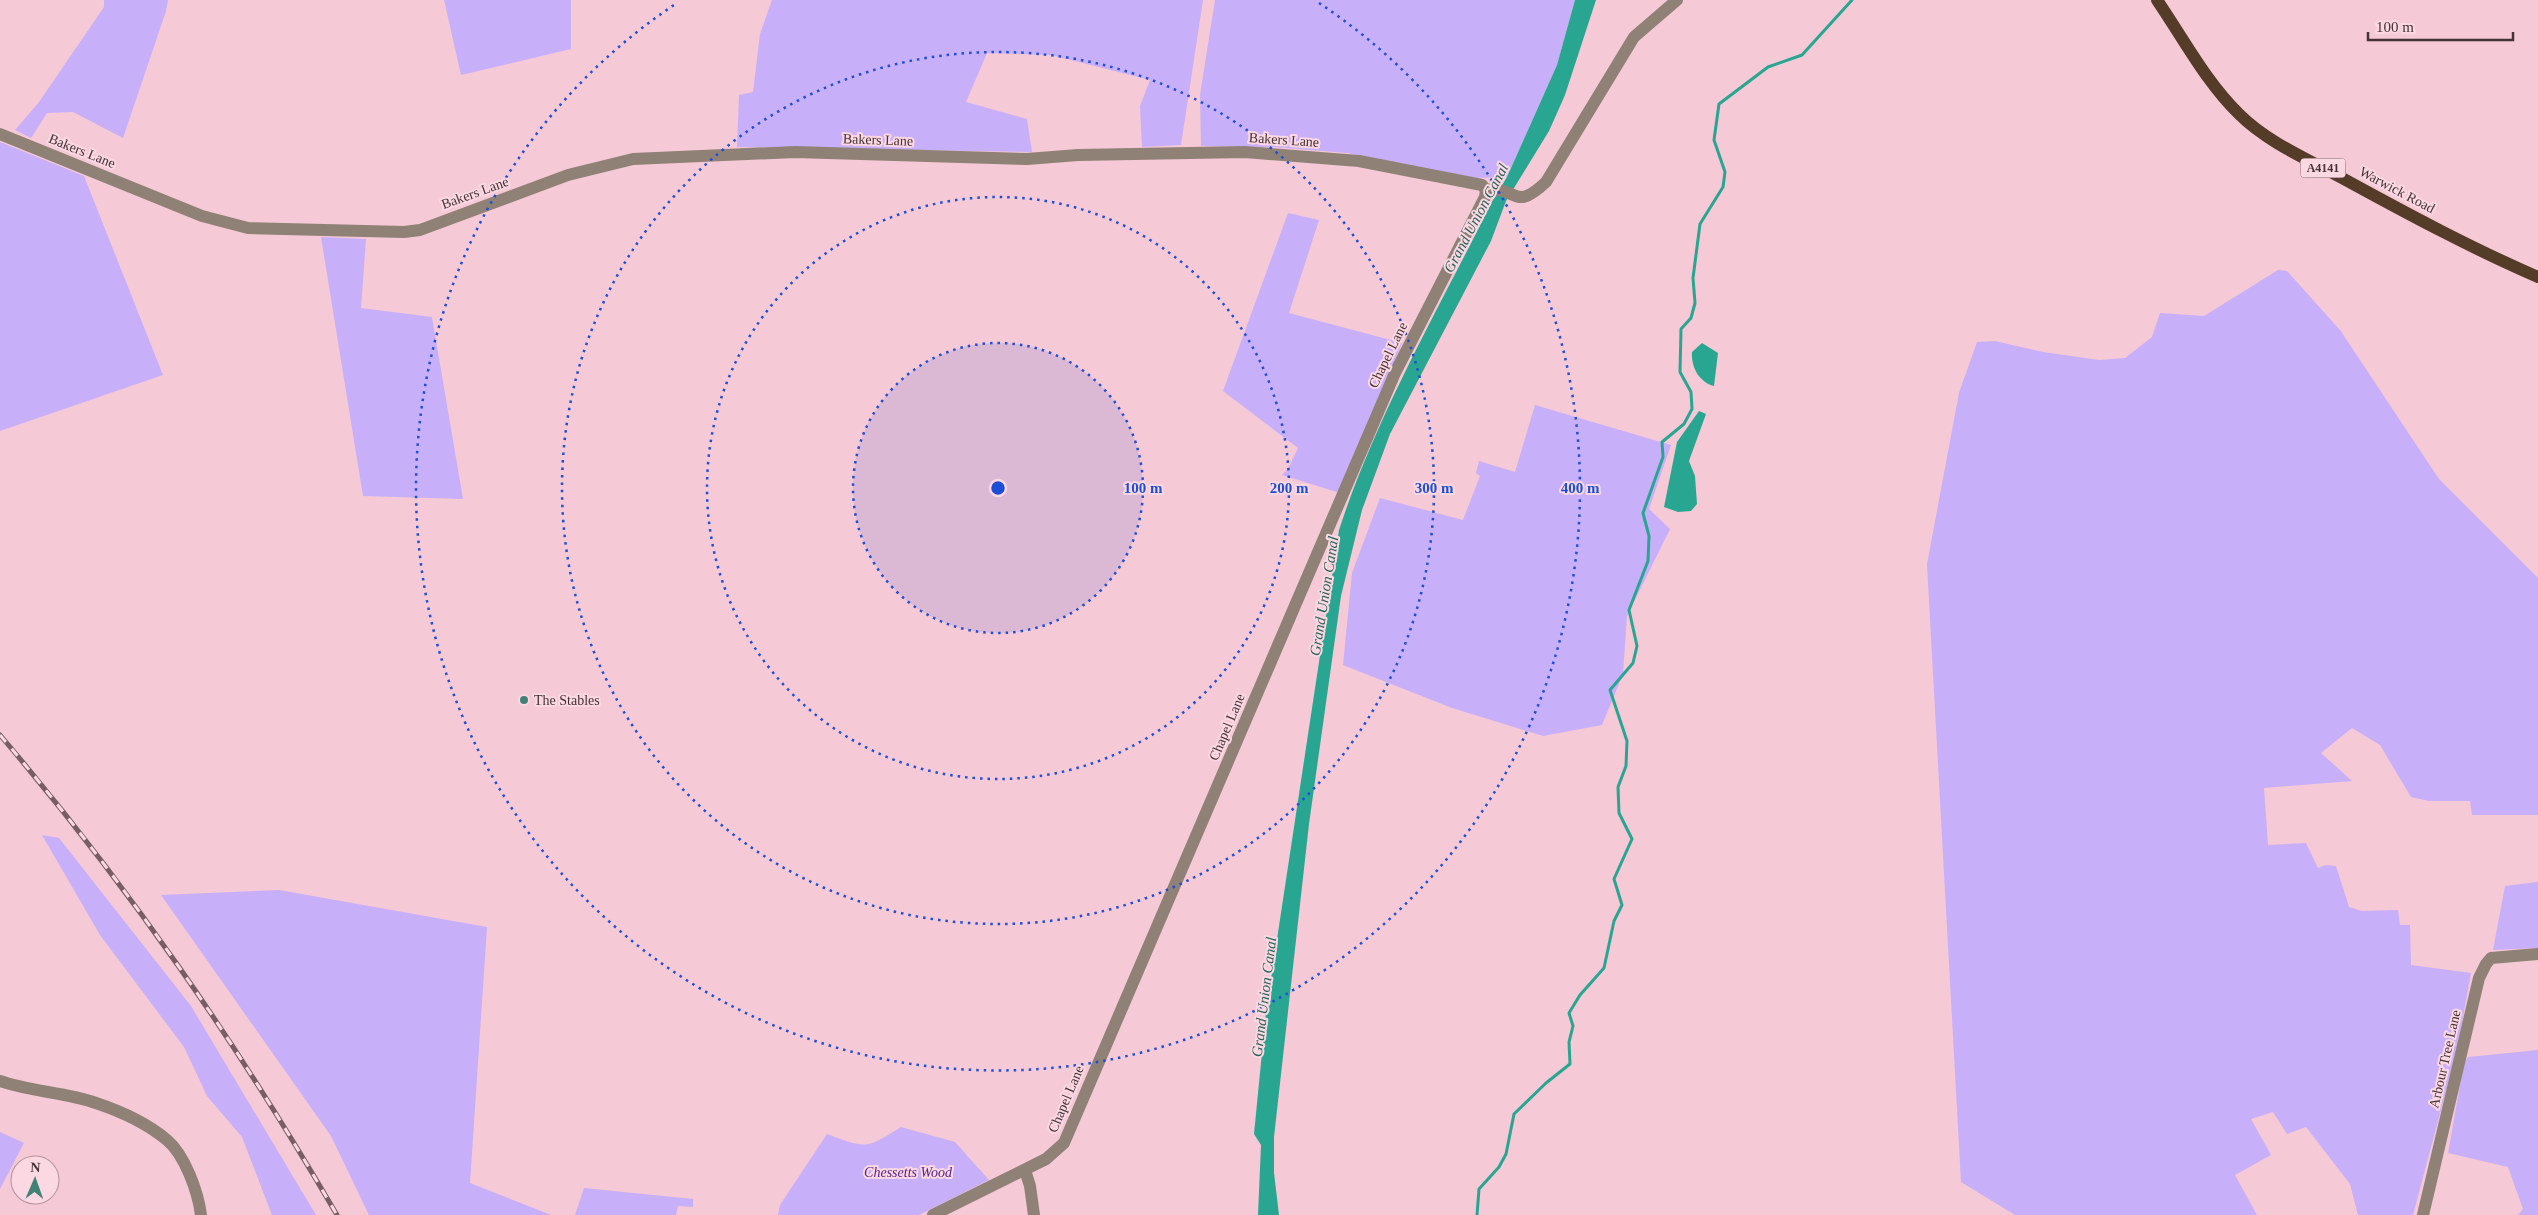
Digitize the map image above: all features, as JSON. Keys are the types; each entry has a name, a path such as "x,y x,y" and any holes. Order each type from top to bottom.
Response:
{"main road":[{"name":"Warwick Road","path":"2158,0 2213,83 2239,114 2273,140 2412,216 2501,261 2538,277"}],"street":[{"name":"Bakers Lane","path":"0,134 202,216 248,228 404,232 420,230 568,175 633,160 794,152 1027,159 1078,155 1260,152 1359,161 1482,185 1519,198 1527,198 1546,182 1634,37 1676,0"},
{"name":"Chapel Lane","path":"933,1215 1046,1159 1064,1143 1395,373 1485,197 1492,189"},
{"name":"Arbour Tree Lane","path":"2423,1215 2479,978 2491,958 2538,954"},
{"path":"0,1081 19,1088 96,1102 131,1117 168,1140 194,1185 201,1215"},
{"path":"1025,1170 1030,1186 1034,1215"}],"green space":[{"path":"104,0 168,0 166,11 123,138 73,112 47,113 31,138 15,130 39,102 104,7"},
{"path":"444,0 571,0 571,49 461,75"},
{"path":"772,0 1203,0 1181,145 1142,147 1140,106 1150,80 1051,55 987,53 966,102 1027,119 1032,152 737,147 739,95 753,92 760,34"},
{"path":"1215,0 1575,0 1557,65 1507,177 1476,178 1347,153 1273,147 1201,146 1200,95"},
{"path":"0,142 84,176 163,375 0,431"},
{"path":"1288,213 1319,220 1289,313 1402,343 1340,493 1282,475 1288,469 1298,448 1223,391"},
{"path":"321,237 366,239 361,308 432,317 463,499 363,496"},
{"path":"2278,270 2287,271 2340,330 2439,479 2538,578 2538,815 2472,815 2470,801 2429,801 2411,797 2380,745 2352,728 2321,753 2352,781 2264,788 2268,845 2306,843 2318,868 2326,865 2336,866 2349,907 2362,911 2398,910 2400,925 2410,925 2411,965 2471,973 2457,1050 2413,1215 2358,1215 2350,1184 2306,1127 2287,1134 2273,1112 2251,1119 2271,1155 2235,1175 2257,1215 2015,1215 1961,1182 1927,564 1959,393 1977,342 1995,341 2043,352 2099,360 2125,358 2152,337 2160,313 2204,316"},
{"path":"1535,405 1671,445 1649,509 1670,529 1627,616 1623,674 1602,725 1543,736 1452,708 1343,665 1352,573 1380,498 1463,520 1480,476 1476,473 1479,461 1515,472"},
{"path":"42,835 59,838 191,1006 316,1215 272,1215 242,1137 207,1096 184,1047 100,935"},
{"path":"2538,882 2538,948 2493,950 2505,886"},
{"path":"279,890 487,927 470,1183 551,1215 369,1215 331,1136 161,895"},
{"path":"2538,1050 2538,1215 2518,1215 2523,1209 2508,1167 2448,1153 2464,1063 2468,1057"},
{"name":"Chessetts Wood","path":"901,1127 955,1142 989,1180 919,1215 778,1215 780,1205 827,1134 851,1142 866,1144 873,1143"},
{"path":"0,1132 24,1143 18,1155 10,1155 10,1170 0,1189"},
{"path":"584,1188 693,1199 693,1207 678,1206 676,1215 575,1215"}],"shaded area":[{"path":"1575,0 1596,0 1565,95 1549,131 1506,201 1491,241 1390,434 1362,510 1341,596 1309,824 1274,1137 1274,1173 1279,1215 1258,1215 1261,1145 1254,1134 1266,1012 1339,530 1354,487 1390,403 1493,200 1507,177 1557,65"},
{"path":"1702,343 1718,353 1714,386 1700,377 1693,363 1692,352"},
{"path":"1699,411 1706,414 1689,461 1695,476 1697,504 1691,511 1678,512 1664,507 1677,442"}],"waterway":[{"path":"1477,1215 1479,1189 1499,1167 1506,1154 1514,1114 1546,1083 1570,1064 1569,1042 1573,1026 1569,1013 1580,995 1604,968 1614,921 1622,905 1614,879 1632,839 1619,813 1618,787 1626,766 1627,741 1610,690 1633,663 1637,646 1629,610 1648,561 1649,536 1643,513 1663,457 1662,442 1684,424 1692,409 1691,392 1680,372 1681,329 1691,318 1695,303 1693,278 1700,224 1723,187 1725,172 1714,140 1719,104 1768,67 1802,55 1852,0"}],"railway":[{"path":"0,735 48,792 137,908 220,1027 299,1151 337,1215"}],"place":[{"name":"The Stables","path":"524,700"}],"water label":[{"name":"Grand Union Canal","path":"1476,218"},
{"name":"Grand Union Canal","path":"1324,596"},
{"name":"Grand Union Canal","path":"1264,997"}]}
